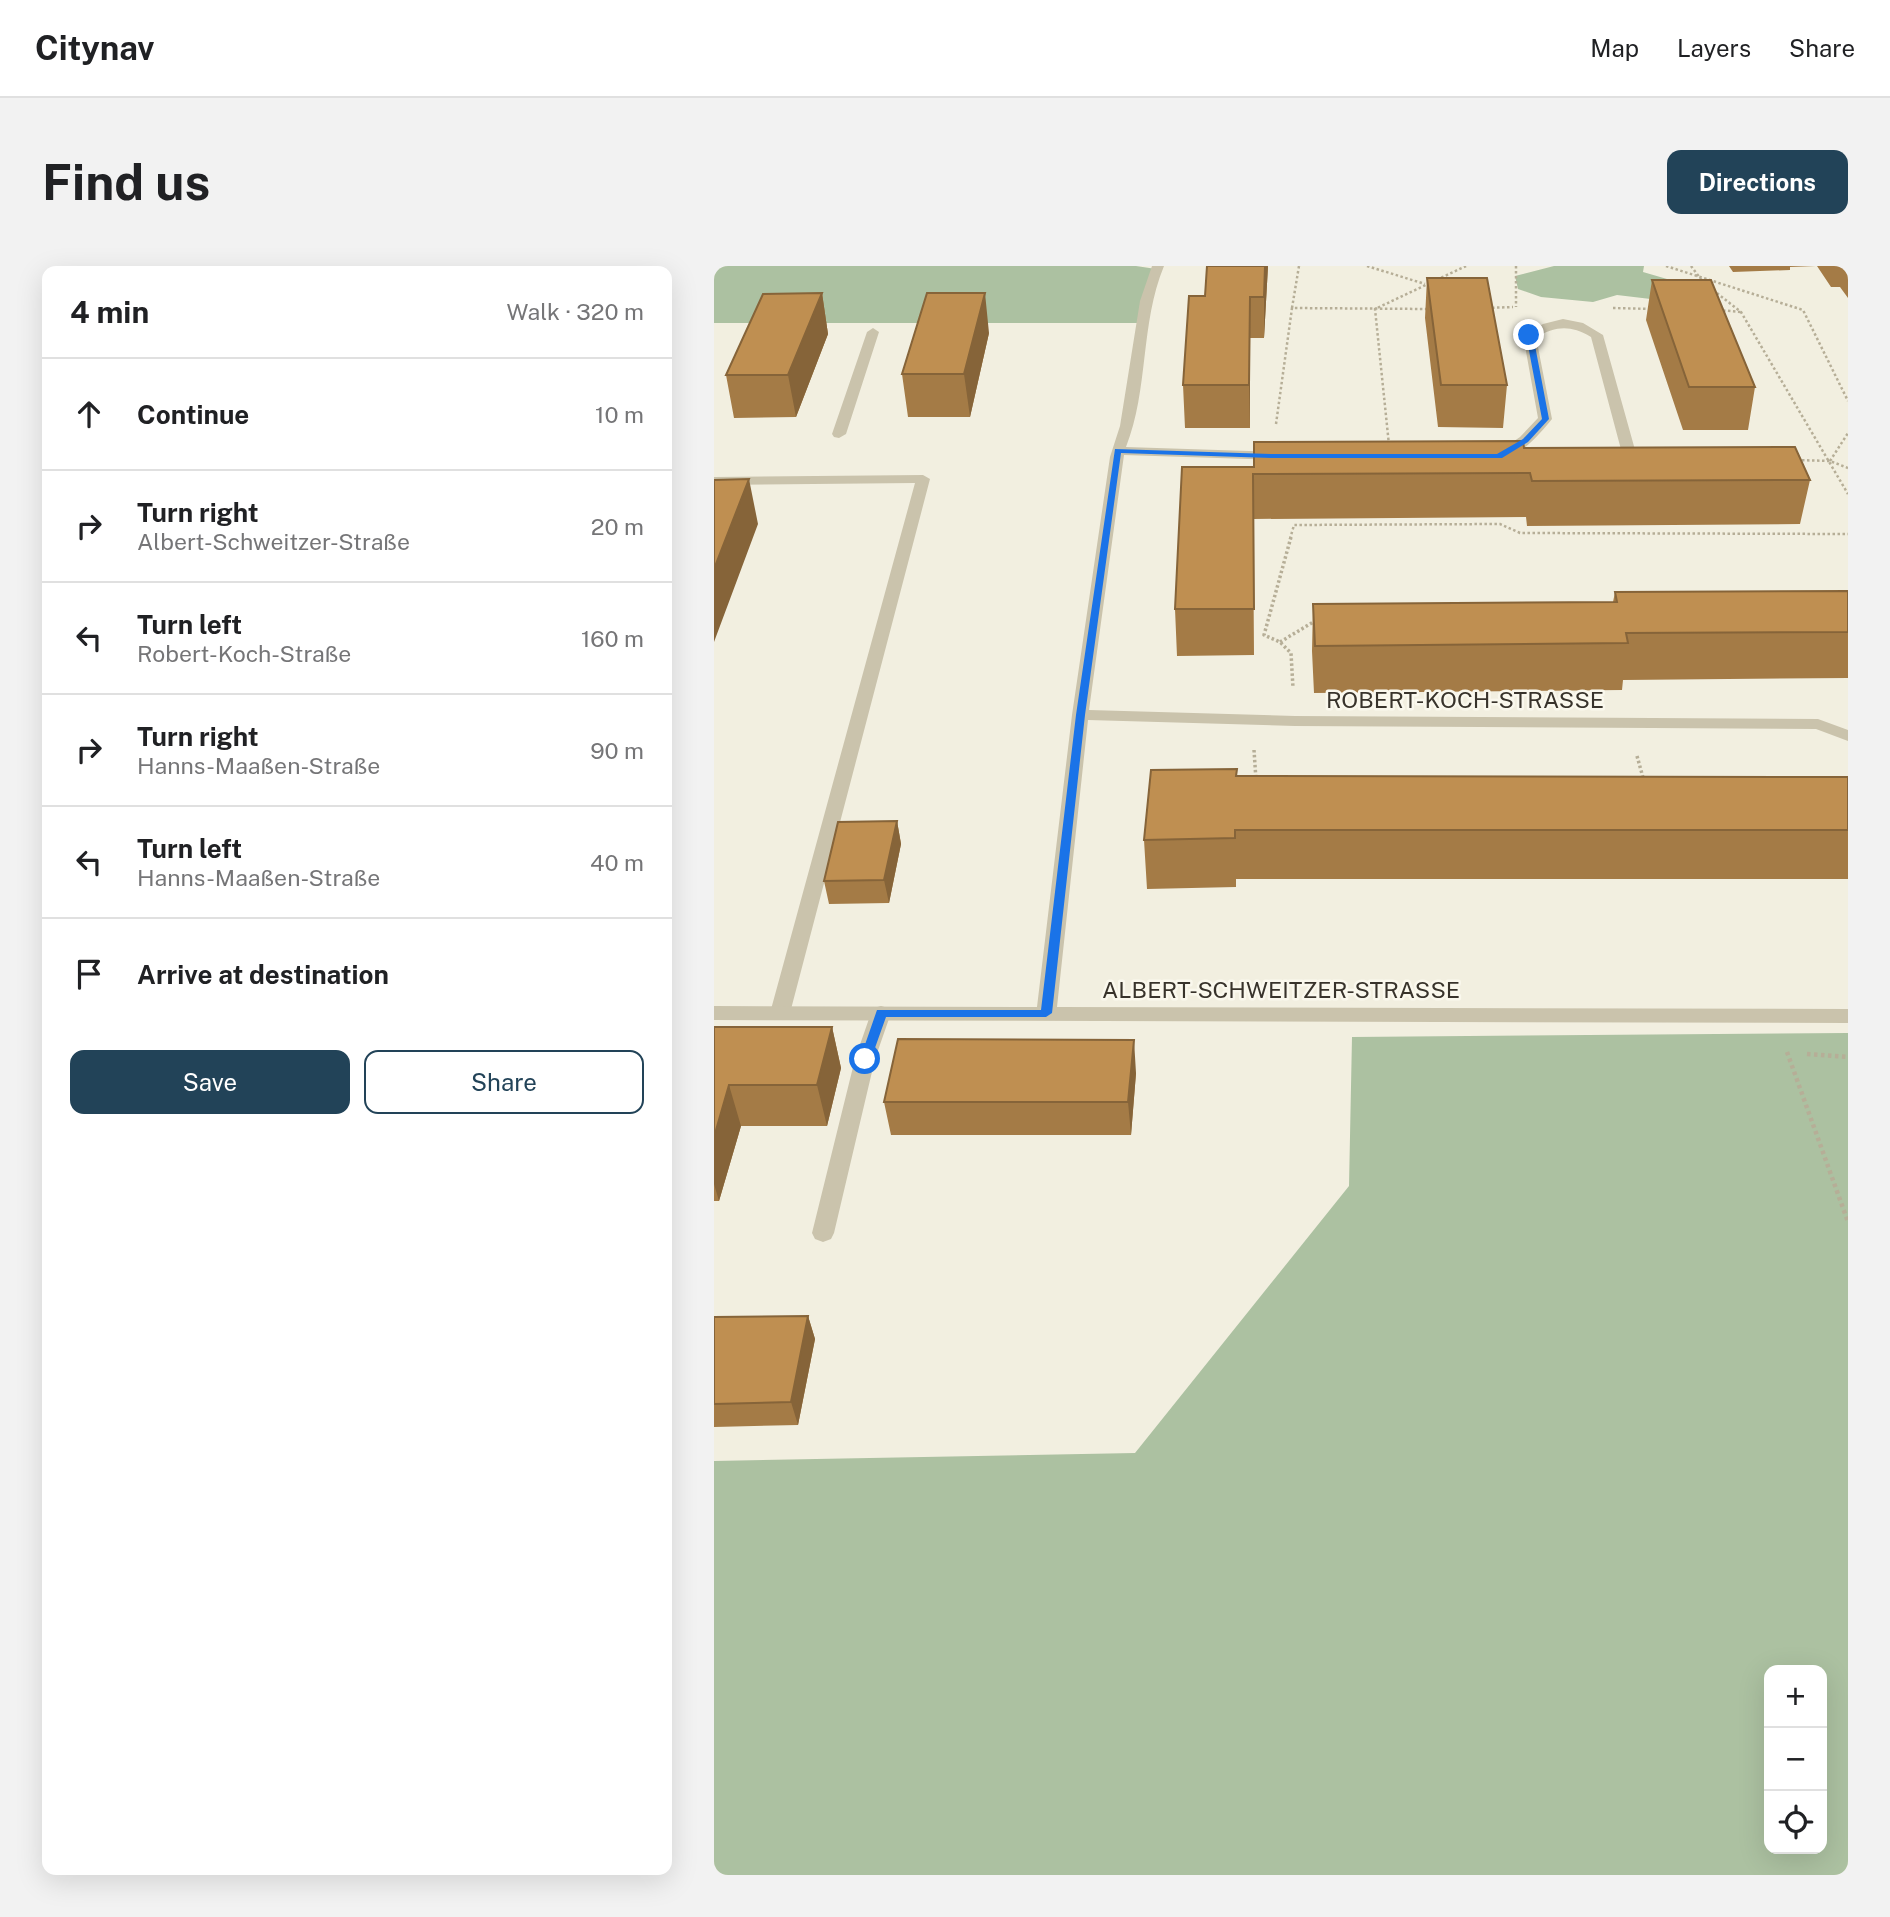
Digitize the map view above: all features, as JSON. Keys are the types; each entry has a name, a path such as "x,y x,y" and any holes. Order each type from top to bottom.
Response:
{"street":[{"path":"1046,1013 1080,715 1118,451 1127,429 1143,323 1152,278 1158,266"},
{"path":"1523,457 1494,456 1525,440 1545,419 1529,335 1552,323 1578,323 1597,335 1631,457"},
{"path":"839,434 873,332"},
{"path":"1118,451 1298,456"},
{"path":"714,481 923,479 780,1013"},
{"name":"ROBERT-KOCH-STRASSE","path":"1080,715 1295,721 1818,724 1848,736"},
{"name":"ALBERT-SCHWEITZER-STRASSE","path":"714,1013 1848,1016"},
{"path":"823,1233 865,1059 881,1013"}],"path":[{"path":"1271,456 1299,266"},
{"path":"1367,266 1438,289"},
{"path":"1375,309 1466,266"},
{"path":"1516,266 1516,307 1529,335"},
{"path":"1666,266 1803,310 1848,401"},
{"path":"1691,266 1696,276 1741,313 1848,494"},
{"path":"1475,308 1516,307"},
{"path":"1292,308 1437,309"},
{"path":"1611,308 1665,309"},
{"path":"1375,309 1390,456"},
{"path":"1706,310 1741,313"},
{"path":"1830,461 1848,433"},
{"path":"1790,460 1830,461 1848,468"},
{"path":"1295,721 1291,653 1280,642 1264,635 1294,525 1500,524 1520,533 1848,534"},
{"path":"1280,642 1315,621"},
{"path":"1252,720 1257,789"},
{"path":"1627,723 1646,789"},
{"path":"1787,1052 1848,1222"}],"green space":[{"path":"714,266 1136,266 1156,269 1143,323 714,323"},
{"path":"1554,266 1644,266 1643,272 1691,286 1659,300 1617,295 1593,302 1541,297 1518,289 1515,276"},
{"path":"1848,1033 1848,1875 714,1875 714,1461 1135,1453 1349,1186 1352,1037"}],"building":[{"path":"1207,266 1265,266 1264,297 1250,297 1249,385 1183,385 1189,296 1205,296"},
{"path":"1427,278 1487,278 1507,385 1441,385"},
{"path":"1652,280 1711,280 1755,387 1689,387"},
{"path":"822,293 788,375 726,375 763,294"},
{"path":"927,293 985,293 964,374 902,374"},
{"path":"1523,441 1524,448 1795,447 1810,480 1532,481 1530,473 1253,474 1254,609 1175,609 1182,467 1254,467 1254,442"},
{"path":"749,479 714,569 714,480"},
{"path":"1848,591 1848,632 1626,633 1628,643 1315,646 1313,604 1617,602 1615,592"},
{"path":"1237,769 1236,776 1848,777 1848,830 1235,830 1235,838 1144,840 1151,770"},
{"path":"897,821 884,880 824,881 838,822"},
{"path":"714,1027 832,1027 817,1085 729,1085 714,1137"},
{"path":"898,1039 1134,1040 1128,1102 884,1102"},
{"path":"808,1316 791,1402 714,1404 714,1317"}],"route":[{"path":"865,1059 881,1013 1046,1013 1058,928 1080,715 1118,451 1271,456 1499,457 1525,440 1545,419 1529,335"}]}
